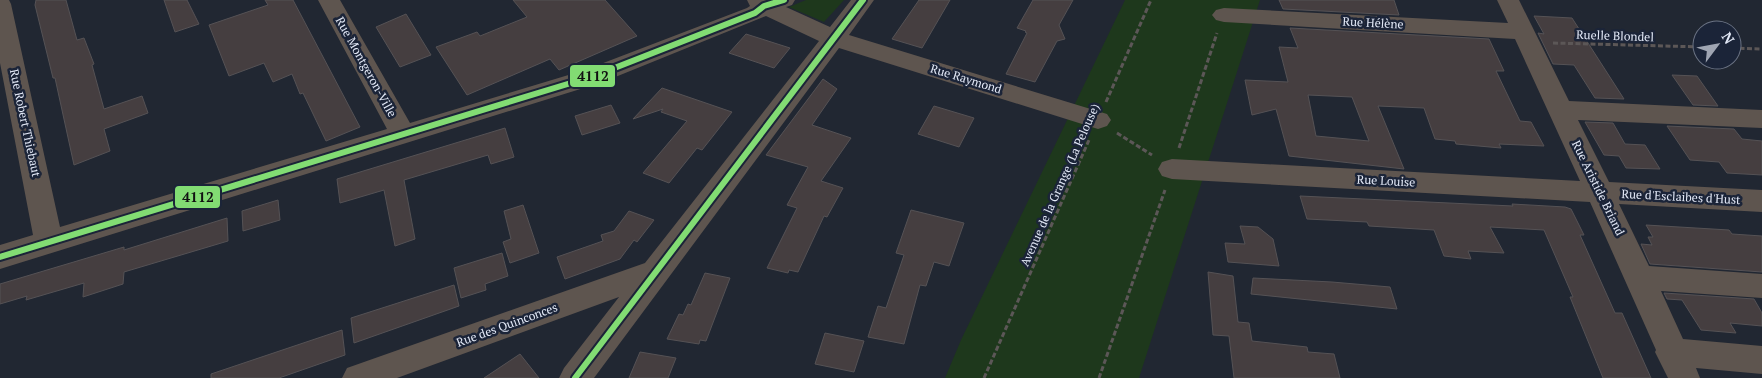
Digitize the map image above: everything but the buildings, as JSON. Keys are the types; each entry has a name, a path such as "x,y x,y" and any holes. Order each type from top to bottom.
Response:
{"street":[{"name":"Rue Montgeron-Ville","path":"329,0 403,134"},
{"path":"575,378 863,0"},
{"name":"Rue Aristide Briand","path":"1508,0 1640,277 1678,365"},
{"path":"0,257 594,76 755,13 768,2"},
{"name":"Rue Raymond","path":"768,2 833,38 1098,120"},
{"name":"Rue Robert Thiebaut","path":"0,4 49,242"},
{"name":"Rue Hélène","path":"1224,15 1525,37"},
{"path":"1561,110 1762,119"},
{"name":"Rue Louise","path":"1172,169 1600,194"},
{"name":"Rue d'Esclaibes d'Hust","path":"1600,194 1762,201"},
{"name":"Rue des Quinconces","path":"358,378 655,272"},
{"path":"1640,277 1762,286"},
{"path":"1678,365 1762,360"}],"path":[{"name":"Avenue de la Grange (La Pelouse)","path":"984,378 1151,0"},
{"name":"Ruelle Blondel","path":"1525,37 1692,46"},
{"path":"1742,48 1762,49"},
{"path":"1098,120 1172,169"}],"green space":[{"path":"806,0 844,0 824,22 789,7"},
{"path":"1125,0 1260,0 1139,378 945,378 961,340"}],"transit line":[{"name":"4112","path":"0,257 594,76 755,13 764,6 784,0"},
{"name":"4112","path":"575,378 863,0"}]}
